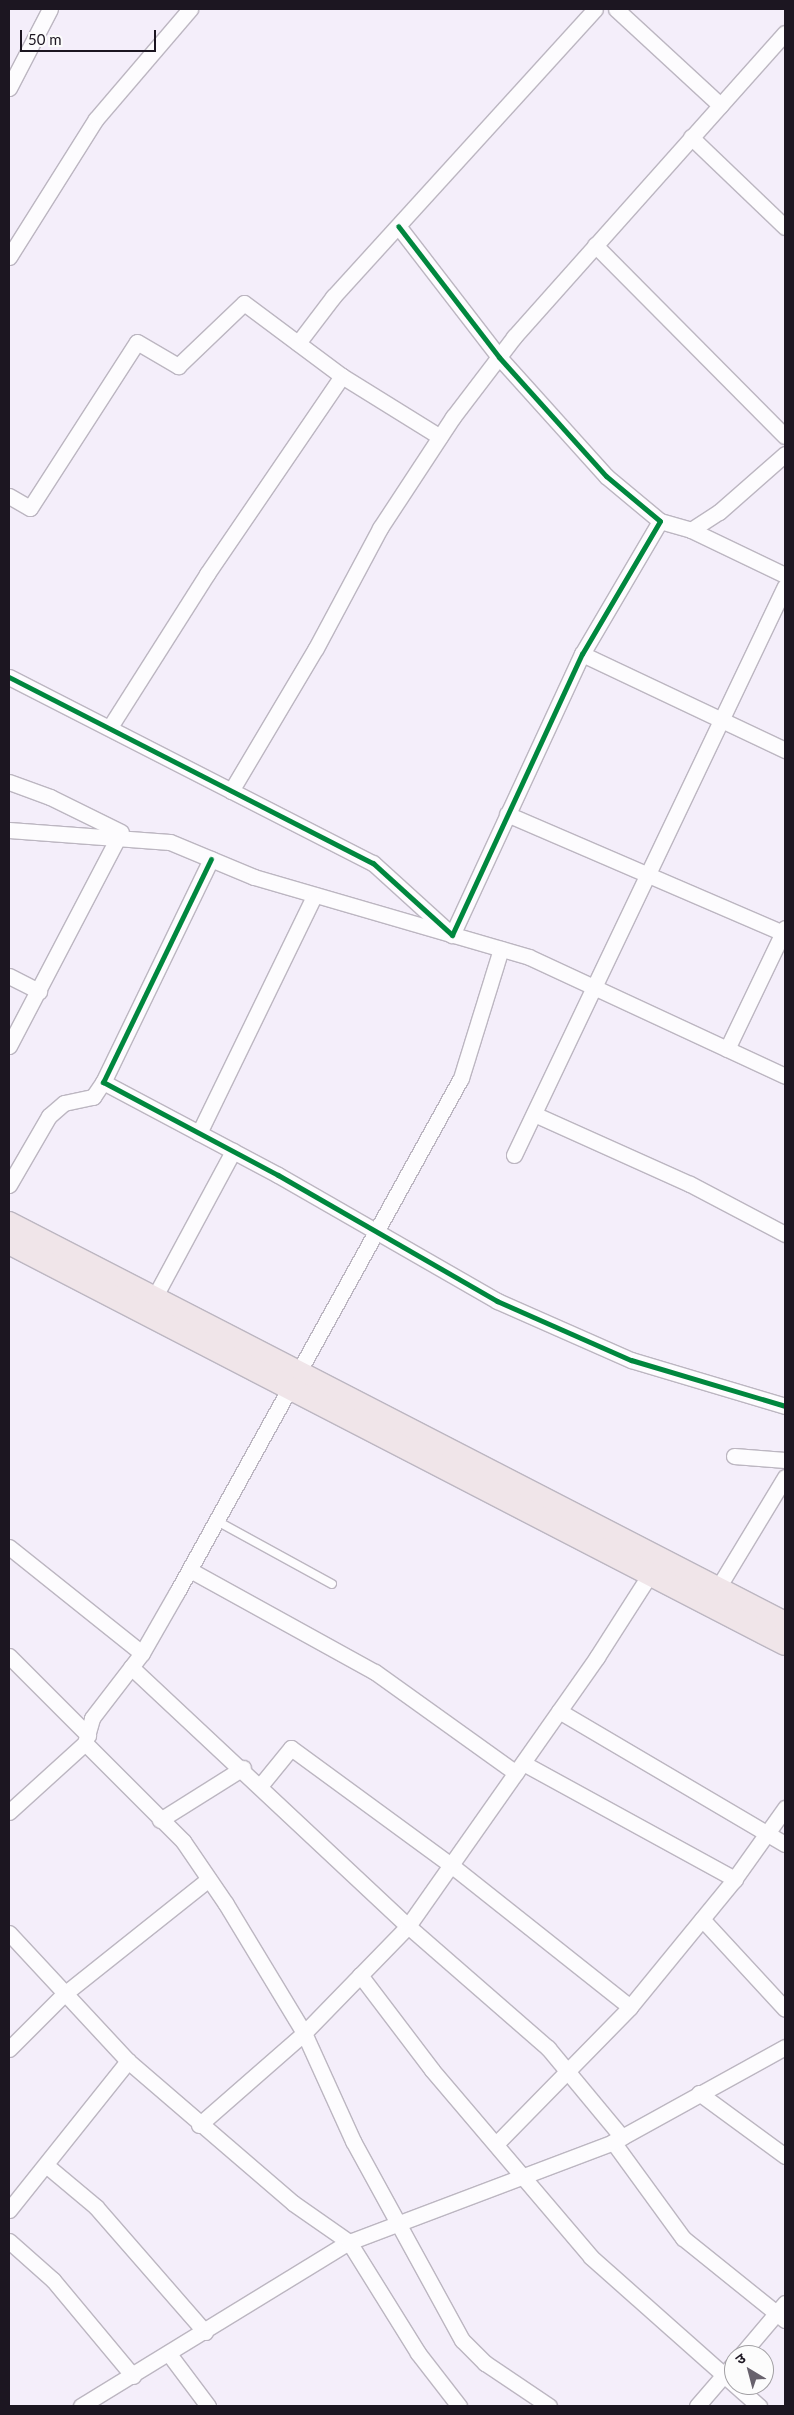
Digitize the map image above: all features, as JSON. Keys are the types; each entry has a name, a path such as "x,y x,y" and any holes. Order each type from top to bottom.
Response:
{"main road":[{"path":"9,1223 154,1298 296,1381 650,1574 785,1623"},
{"path":"9,1243 296,1381 713,1596 785,1644"}],"street":[{"path":"9,88 50,9"},
{"path":"9,257 96,119 190,9"},
{"path":"298,343 398,226 595,9"},
{"path":"616,9 720,105"},
{"path":"231,791 316,648 380,528 440,437 499,357 595,245 785,33"},
{"path":"9,56 20,67"},
{"path":"692,137 785,227"},
{"path":"398,226 499,357 606,476 660,521 691,530 785,575"},
{"path":"595,245 785,436"},
{"path":"9,496 30,508 137,342 178,366 244,303 342,376 440,437"},
{"path":"110,727 207,574 342,376"},
{"path":"691,530 719,512 785,454"},
{"path":"452,934 582,654 660,521"},
{"path":"514,1155 785,586"},
{"path":"582,654 785,750"},
{"path":"9,677 373,863 452,934"},
{"path":"9,782 50,796 125,837"},
{"path":"507,814 648,874 783,938 727,1049"},
{"path":"9,830 125,837 170,842 211,859 314,896 501,949 594,988 785,1076"},
{"path":"9,1046 125,837"},
{"path":"9,1185 49,1116 64,1104 93,1097 103,1082 211,859"},
{"path":"199,1133 314,896"},
{"path":"9,1812 86,1739 92,1718 142,1653 190,1570 380,1232 461,1078 501,949"},
{"path":"9,976 40,991"},
{"path":"103,1082 233,1150 380,1232 497,1301 631,1360 785,1406"},
{"path":"534,1114 690,1184 785,1234"},
{"path":"154,1298 233,1150"},
{"path":"734,1456 785,1460"},
{"path":"713,1596 785,1476"},
{"path":"9,1547 142,1653"},
{"path":"190,1570 375,1672 520,1768 735,1879"},
{"path":"199,2125 304,2032 408,1926 520,1768 650,1574"},
{"path":"9,1656 160,1820 183,1841 209,1879 304,2032 353,2141 400,2222 462,2340 485,2363 549,2406"},
{"path":"131,1667 243,1768 408,1926 548,2048 568,2071 618,2139 683,2238 783,2312 751,2345"},
{"path":"559,1711 785,1844"},
{"path":"260,1786 291,1748 451,1865 630,2007"},
{"path":"160,1820 243,1768"},
{"path":"498,2142 630,2007 735,1879 785,1808"},
{"path":"9,2048 63,1996 209,1879"},
{"path":"702,1919 785,2009"},
{"path":"9,1933 63,1996 128,2061 199,2125 321,2225 350,2242 418,2353 459,2406"},
{"path":"360,1975 432,2070 498,2142 619,2286 722,2378 759,2406"},
{"path":"81,2406 350,2242 618,2139 785,2046"},
{"path":"9,2210 128,2061"},
{"path":"699,2093 785,2156"},
{"path":"46,2164 96,2207 205,2332"},
{"path":"9,2241 52,2280 132,2376"},
{"path":"169,2354 208,2406"},
{"path":"697,2406 724,2376"}],"lane":[{"path":"217,1521 332,1584"}],"cycle path":[{"path":"9,677 373,863 452,935 582,654 660,521 606,476 499,357 398,226"},
{"path":"211,859 103,1082 278,1175 497,1301 631,1360 785,1406"}]}
